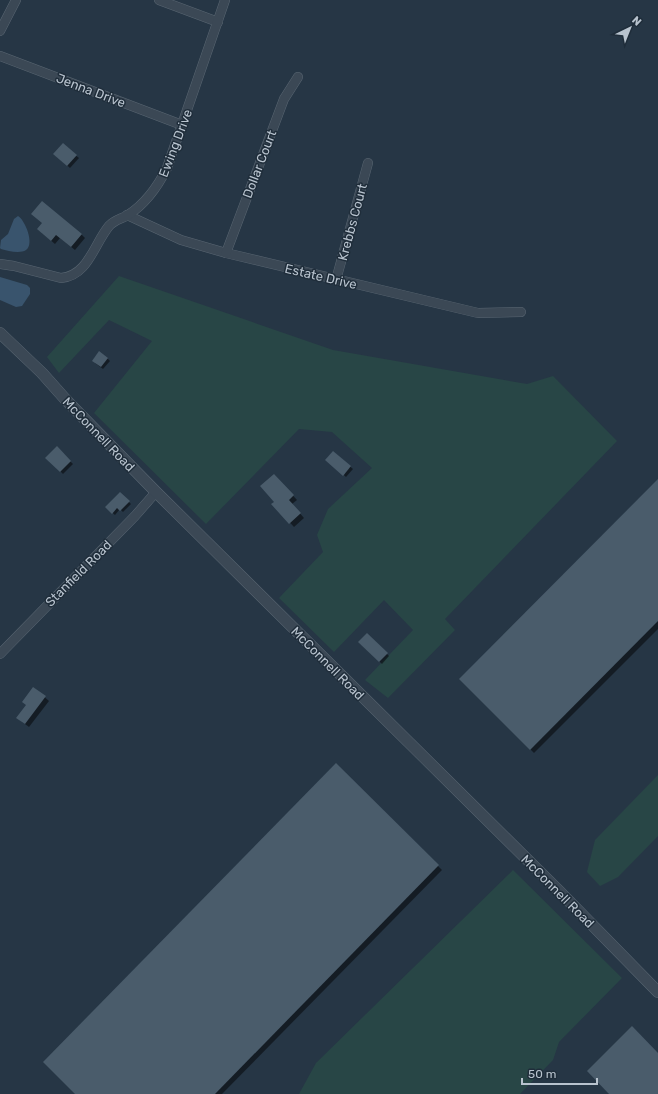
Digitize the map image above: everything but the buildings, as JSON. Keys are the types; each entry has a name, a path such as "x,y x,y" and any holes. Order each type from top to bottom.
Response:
{"street":[{"path":"0,31 16,0"},
{"path":"159,0 218,22"},
{"name":"Ewing Drive","path":"0,264 14,266 60,278 68,278 86,265 109,226 116,220 127,215 150,196 160,182 167,168 225,0"},
{"name":"Jenna Drive","path":"0,56 182,125"},
{"name":"Dollar Court","path":"226,253 284,99 298,77"},
{"name":"Krebbs Court","path":"336,280 368,164"},
{"name":"Estate Drive","path":"127,215 181,240 226,253 478,313 521,312"},
{"name":"McConnell Road","path":"0,332 42,373 66,400 156,492 658,992"},
{"name":"Stanfield Road","path":"0,654 156,492"}],"green space":[{"path":"119,276 333,350 527,384 553,376 617,441 445,619 455,630 388,698 365,680 413,630 384,600 334,652 279,598 323,552 317,535 328,509 372,468 332,432 299,429 206,524 94,413 152,341 109,320 59,373 47,357"},
{"path":"658,775 658,836 618,877 600,886 587,872 595,840"},
{"path":"513,870 622,978 559,1042 553,1060 520,1094 299,1094 316,1063"}],"water":[{"path":"18,216 21,218 28,232 30,243 29,247 21,252 1,249 1,240 8,234 14,219"},
{"path":"0,277 27,285 30,288 30,294 22,306 16,307 0,300"}]}
